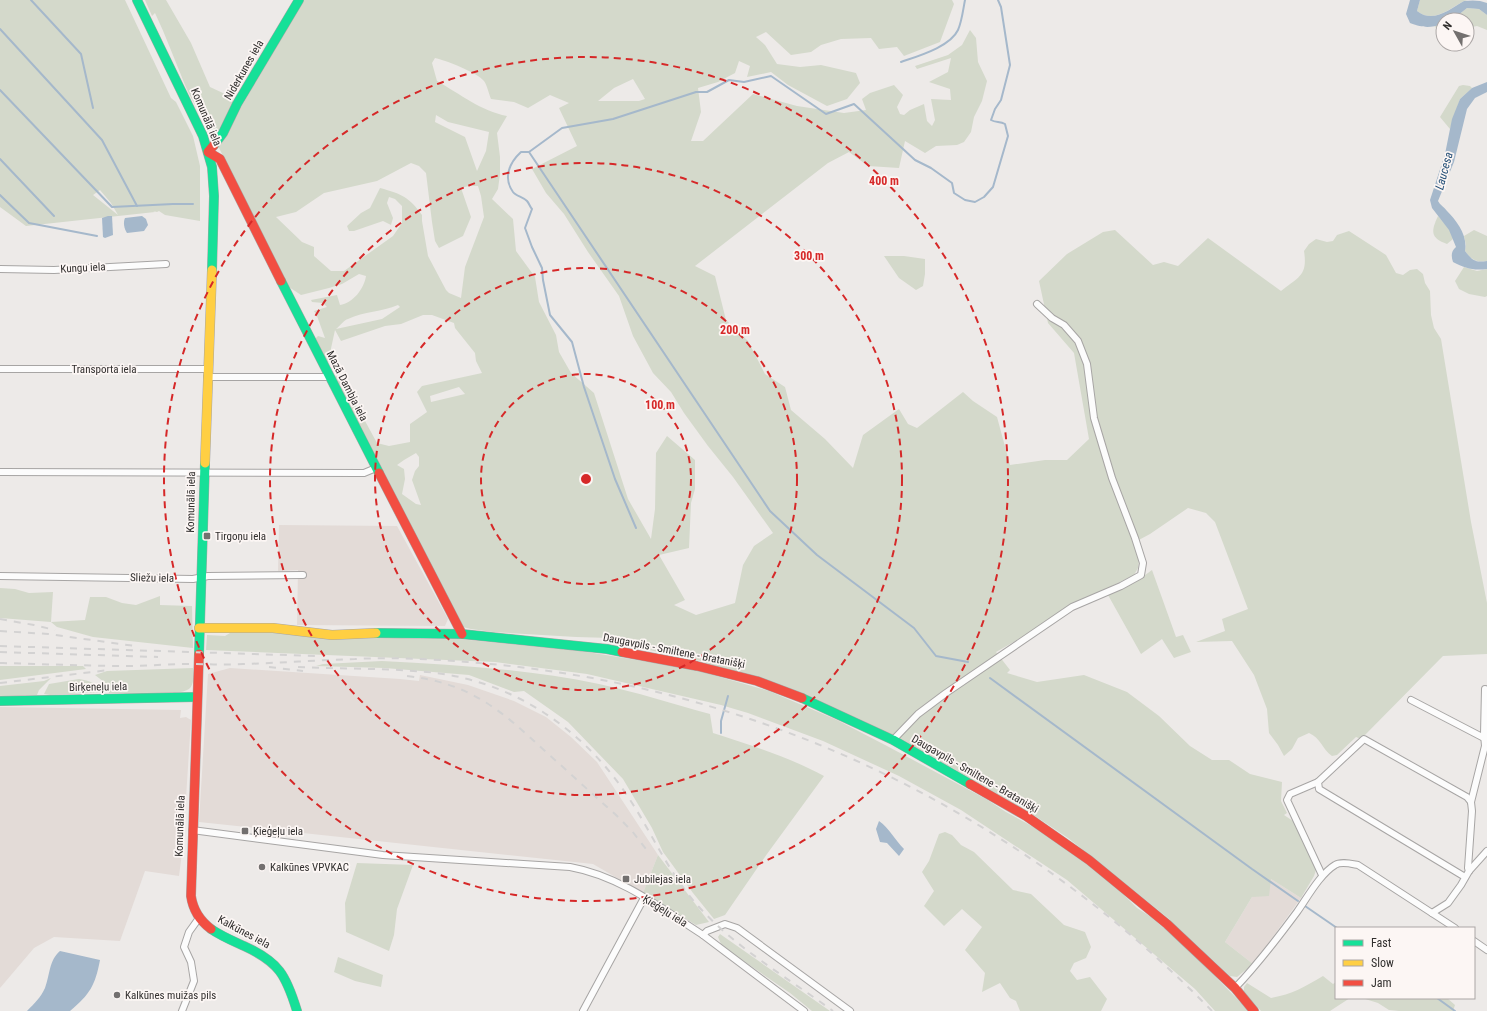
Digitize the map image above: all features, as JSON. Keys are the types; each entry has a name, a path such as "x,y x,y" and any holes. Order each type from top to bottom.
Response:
{"main road":[{"name":"Komunālā iela","path":"137,0 203,136 212,167 214,196 192,830 191,894 193,907 199,918"},
{"name":"Niderkunes iela","path":"208,152 223,133 238,104 299,0"},
{"name":"Mazā Dambja iela","path":"208,152 220,159 329,377 462,634"},
{"name":"Daugavpils - Smiltene - Bratanišķi","path":"199,628 273,628 332,635 372,633 462,634 607,649 697,666 748,678 811,701 893,740 1026,816 1089,860 1167,924 1235,988 1254,1011"},
{"name":"Birķeneļu iela","path":"0,701 196,697"},
{"name":"Kalkūnes iela","path":"199,918 214,931 268,958 283,974 289,985 297,1011"}],"street":[{"name":"Kungu iela","path":"0,269 54,270 166,264"},
{"path":"893,740 918,714 946,693 1072,607 1121,586 1140,575 1142,563 1139,550 1112,478 1094,418 1087,364 1078,341 1064,325 1052,318 1037,304"},
{"name":"Transporta iela","path":"0,369 329,377"},
{"path":"0,472 364,473 376,468"},
{"name":"Sliežu iela","path":"0,576 193,579 208,576 303,575"},
{"path":"1469,871 1472,811 1471,802 1485,746 1485,689"},
{"path":"1411,700 1484,738"},
{"path":"1322,876 1287,800 1290,794 1318,782 1364,740 1467,797 1471,802"},
{"path":"1318,782 1319,789 1465,877"},
{"name":"Ķieģeļu iela","path":"192,830 383,855 570,867 585,870 616,881 703,935 804,1011"},
{"path":"1432,913 1448,903 1461,886 1469,871 1487,851"},
{"path":"1235,988 1274,944 1316,887 1322,876 1336,864 1347,863 1358,865 1453,927"},
{"path":"583,1011 644,898"},
{"path":"182,1011 194,981 191,962 184,947 189,932 199,918"},
{"path":"703,935 707,931 725,924 737,928 850,1011"},
{"path":"1475,942 1487,950"}],"shaded area":[{"path":"0,0 125,0 171,98 176,102 193,136 200,166 200,221 165,215 159,211 153,211 155,212 26,226 0,207","holes":["100,190 111,203 118,215 93,195"]},
{"path":"145,0 166,0 191,43 210,87 225,94 235,102 220,132 212,136 209,135 185,85 155,13 152,16"},
{"path":"304,0 952,0 954,4 940,42 904,56 897,47 879,49 871,38 841,39 821,45 811,52 791,55 766,32 756,37 765,45 777,64 800,67 821,65 856,73 860,83 847,99 827,106 788,85 771,72 747,77 750,66 739,61 735,73 718,82 698,88 701,112 691,141 703,141 753,94 797,106 844,113 866,110 862,99 870,93 894,85 903,95 897,107 900,114 904,115 910,110 924,104 927,121 932,126 935,120 931,99 951,100 950,89 929,82 948,72 951,58 917,69 915,66 948,55 962,45 970,30 976,38 978,62 987,81 982,101 974,117 971,132 964,142 957,145 936,146 925,153 905,141 899,168 868,166 849,152 828,163 695,266 715,276 726,320 748,341 765,374 785,387 791,410 825,439 853,468 863,435 899,409 908,424 917,428 963,392 973,401 997,417 1010,465 1045,460 1067,460 1089,439 1074,353 1048,323 1039,281 1067,254 1103,232 1115,230 1153,265 1164,262 1178,266 1208,238 1281,291 1297,279 1303,271 1305,259 1304,251 1309,244 1316,239 1327,242 1333,241 1337,235 1349,231 1386,255 1396,273 1403,275 1410,270 1417,269 1423,274 1425,283 1430,291 1431,315 1434,328 1441,339 1471,522 1487,603 1487,654 1443,656 1361,739 1356,737 1337,755 1332,756 1313,735 1309,733 1298,738 1292,749 1284,756 1269,733 1267,709 1254,675 1232,641 1196,642 1225,631 1222,619 1248,609 1215,522 1206,513 1188,508 1150,534 1135,542 1139,560 1138,568 1134,575 996,652 1010,670 1007,673 1037,682 1084,675 1127,692 1159,716 1190,746 1212,760 1229,760 1250,774 1282,782 1281,801 1287,813 1284,815 1296,823 1316,870 1301,898 1271,879 1269,896 1252,897 1225,942 1253,964 1237,977 1230,976 1168,918 1068,838 1032,814 935,758 857,718 701,661 621,644 611,638 493,632 463,627 377,458 332,376 334,375 340,378 377,443 389,446 410,442 410,424 427,412 417,392 422,386 482,373 476,361 475,353 455,328 454,323 432,315 423,315 401,324 385,326 341,341 335,330 327,367 314,340 318,336 325,338 314,311 327,307 323,303 312,302 311,300 337,295 340,305 345,304 357,295 363,286 366,276 359,274 342,284 301,295 289,287 218,146","holes":["435,58 461,67 481,78 487,87 491,99 514,102 528,108 550,95 569,103 559,108 577,146 532,169 546,193 564,214 588,252 619,296 633,336 653,373 671,392 684,413 733,477 773,533 754,546 743,565 735,603 696,615 674,605 685,600 659,555 689,548 691,503 695,489 695,460 667,436 656,453 655,509 651,539 628,499 594,393 571,373 559,352 556,335 539,302 535,277 516,251 513,219 492,199 498,189 500,174 500,157 497,133 507,116 497,114 479,106 437,81 432,63","633,79 645,99 639,101 598,101 614,88","436,115 448,122 489,132 486,151 477,171 465,137 435,122","411,163 419,166 426,173 435,241 439,248 463,236 471,217 461,188 478,186 484,217 465,267 461,298 449,293 446,290 428,256 422,215 409,200 394,192 380,188 370,208 361,213 347,226 349,231 354,231 383,221 391,225 393,218 387,203 389,197 395,199 402,206 402,223 393,236 344,271 331,271 314,256 314,247 302,242 276,217 296,212 324,193 377,181","398,305 400,307 382,319 336,329 345,321 354,316","459,387 465,394 431,402 430,396","416,453 419,457 419,466 415,471 412,480 421,505 416,504 402,494 405,479 404,469 397,465"]},
{"path":"1420,0 1468,0 1445,12 1435,12 1435,16 1423,15 1417,11"},
{"path":"1467,8 1479,9 1487,15 1487,30 1475,26 1475,12 1462,12"},
{"path":"1459,86 1470,86 1472,88 1460,99 1450,129 1440,117"},
{"path":"1438,216 1450,230 1453,239 1447,244 1437,239 1433,230"},
{"path":"1474,230 1487,236 1487,261 1474,260 1465,251 1466,245 1464,236"},
{"path":"884,256 904,256 925,259 923,286 916,290 899,278"},
{"path":"1464,267 1477,271 1487,269 1487,296 1485,297 1469,294 1459,289 1455,281"},
{"path":"279,525 397,526 448,619 445,626 297,625 298,570 278,571"},
{"path":"1152,570 1176,637 1183,635 1191,652 1174,658 1162,639 1141,654 1108,595 1137,581"},
{"path":"0,588 15,589 29,593 53,592 51,622 0,618"},
{"path":"160,596 160,605 192,606 193,648 93,637 57,627 51,622 85,620 90,597 106,597 122,603 136,605"},
{"path":"230,633 283,633 459,639 581,651 692,669 769,691 837,720 986,799 1039,830 1082,859 1116,887 1137,908 1151,917 1189,950 1249,1011 1215,1011 1195,989 1067,880 961,810 899,776 823,741 748,713 721,705 587,674 495,662 206,650 207,635 225,636"},
{"path":"382,661 518,671 572,679 627,691 710,714 713,733 783,757 824,776 725,915 714,919 663,852 652,828 623,779 568,722 524,691 514,692 469,675 385,668 316,666 323,664"},
{"path":"0,666 83,666 86,669 0,680"},
{"path":"193,668 192,685 189,689 163,694 109,693 104,682 95,675 107,671"},
{"path":"230,668 419,681 420,675 468,685 514,701 546,717 571,737 597,762 658,855 643,893 593,864 199,822 208,674"},
{"path":"51,678 39,690 37,695 0,697 0,686 44,681"},
{"path":"79,679 92,683 102,692 50,695 44,694 49,684"},
{"path":"0,707 181,710 180,718 186,717 191,720 183,845 179,876 145,871 120,941 54,937 34,948 0,988"},
{"path":"945,832 952,835 961,845 974,852 1013,890 1031,894 1064,925 1085,932 1091,947 1086,958 1074,963 1070,971 1077,980 1090,977 1107,999 1101,1011 1020,1011 1016,1001 1010,998 1000,983 982,992 985,973 965,950 982,927 962,909 944,926 924,906 934,891 922,872 929,861 939,834"},
{"path":"658,855 709,922 696,925 643,893"},
{"path":"357,863 413,865 397,909 394,935 389,951 346,932 345,903"},
{"path":"1271,879 1301,898 1253,964 1225,942 1252,897"},
{"path":"720,934 830,1011 812,1011 790,993 729,951 721,944 718,937"},
{"path":"338,957 383,975 381,987 355,981 334,972"},
{"path":"1323,976 1333,984 1335,983 1335,999 1348,999 1330,1011 1261,1011 1244,992 1244,987 1247,983 1271,998 1304,987"},
{"path":"1365,999 1448,999 1455,1005 1453,1011 1399,1011 1389,1010 1378,1003"}],"water":[{"path":"1410,0 1420,0 1417,11 1423,15 1435,16 1435,26 1426,27 1410,23 1406,14"},
{"path":"1473,0 1487,3 1487,15 1479,9 1467,8 1462,12 1445,12 1464,1"},
{"name":"Laucesa","path":"1487,82 1487,92 1475,98 1467,109 1454,162 1438,201 1461,229 1465,240 1465,251 1467,254 1472,259 1479,262 1487,261 1487,269 1477,270 1453,262 1452,254 1456,247 1449,230 1432,208 1430,200 1445,154 1452,119 1460,99 1472,88"},
{"path":"112,216 113,235 105,238 103,237 102,218"},
{"path":"142,216 146,219 148,225 144,231 127,233 124,226 125,218"},
{"path":"879,821 886,827 904,849 899,856 887,843 880,842 876,829"},
{"path":"60,951 100,960 96,977 91,989 70,1011 27,1011 45,988 52,963"}],"waterway":[{"path":"31,0 81,54 93,108"},
{"path":"901,62 933,50 954,36 958,30 965,0"},
{"path":"968,662 936,656 914,628 817,555 770,511 529,152 562,128 613,119 696,92 707,92 729,80 744,82 771,76 826,114 854,104 915,160 931,168 952,183 954,193 965,200 975,202 984,197 993,187 1008,136 1005,124 991,120 995,109 1001,100 1010,65 1001,7 998,0"},
{"path":"0,29 102,140 137,206"},
{"path":"0,90 112,207 193,204"},
{"path":"529,152 521,152 513,161 509,171 508,181 513,192 524,198 532,209 525,228 542,268 550,315 572,342 584,387 615,479 636,528"},
{"path":"0,159 54,216"},
{"path":"0,195 29,223 97,236"},
{"path":"990,678 1298,901"},
{"path":"721,733 721,721 728,696"},
{"path":"1305,906 1336,927"},
{"path":"1438,999 1455,1011"}],"railway":[{"path":"0,619 55,630"},
{"path":"0,631 48,634 135,646"},
{"path":"0,646 316,656"},
{"path":"0,652 158,657"},
{"path":"0,663 131,666 236,664 369,658 425,659 467,662 573,675 676,697 775,728 872,768 964,816 1052,873 1135,938 1212,1011"},
{"path":"269,667 303,671"},
{"path":"298,667 379,669 427,672 456,676 484,684 537,708 583,743 604,765 632,803 677,879 699,907 746,950 833,1011"},
{"path":"0,683 109,670"},
{"path":"407,676 450,685 468,692 500,712 615,814 632,831 646,849"}],"traffic: fast":[{"path":"137,0 203,136 212,167 214,196 212,270"},
{"path":"214,145 223,133 237,104 299,0"},
{"path":"281,281 379,473"},
{"path":"199,654 205,463"},
{"path":"376,633 462,634 607,649 622,652"},
{"path":"0,701 196,697"},
{"path":"802,698 893,740 970,784"},
{"path":"211,929 256,952 273,964 285,979 297,1011"}],"traffic: slow":[{"path":"205,463 212,270"},
{"path":"199,628 273,628 332,635 376,633"}],"traffic: jam":[{"path":"214,145 208,152 220,159 281,281"},
{"path":"379,473 462,634"},
{"path":"622,652 697,666 757,681 802,698"},
{"path":"199,654 191,896 193,906 197,914 211,929"},
{"path":"970,784 1026,816 1089,860 1167,924 1235,988 1254,1011"}],"place":[{"name":"Tirgoņu iela","path":"207,536"},
{"name":"Ķieģeļu iela","path":"245,831"},
{"name":"Kalkūnes VPVKAC","path":"262,867"},
{"name":"Jubilejas iela","path":"626,879"},
{"name":"Kalkūnes muižas pils","path":"117,995"}]}
